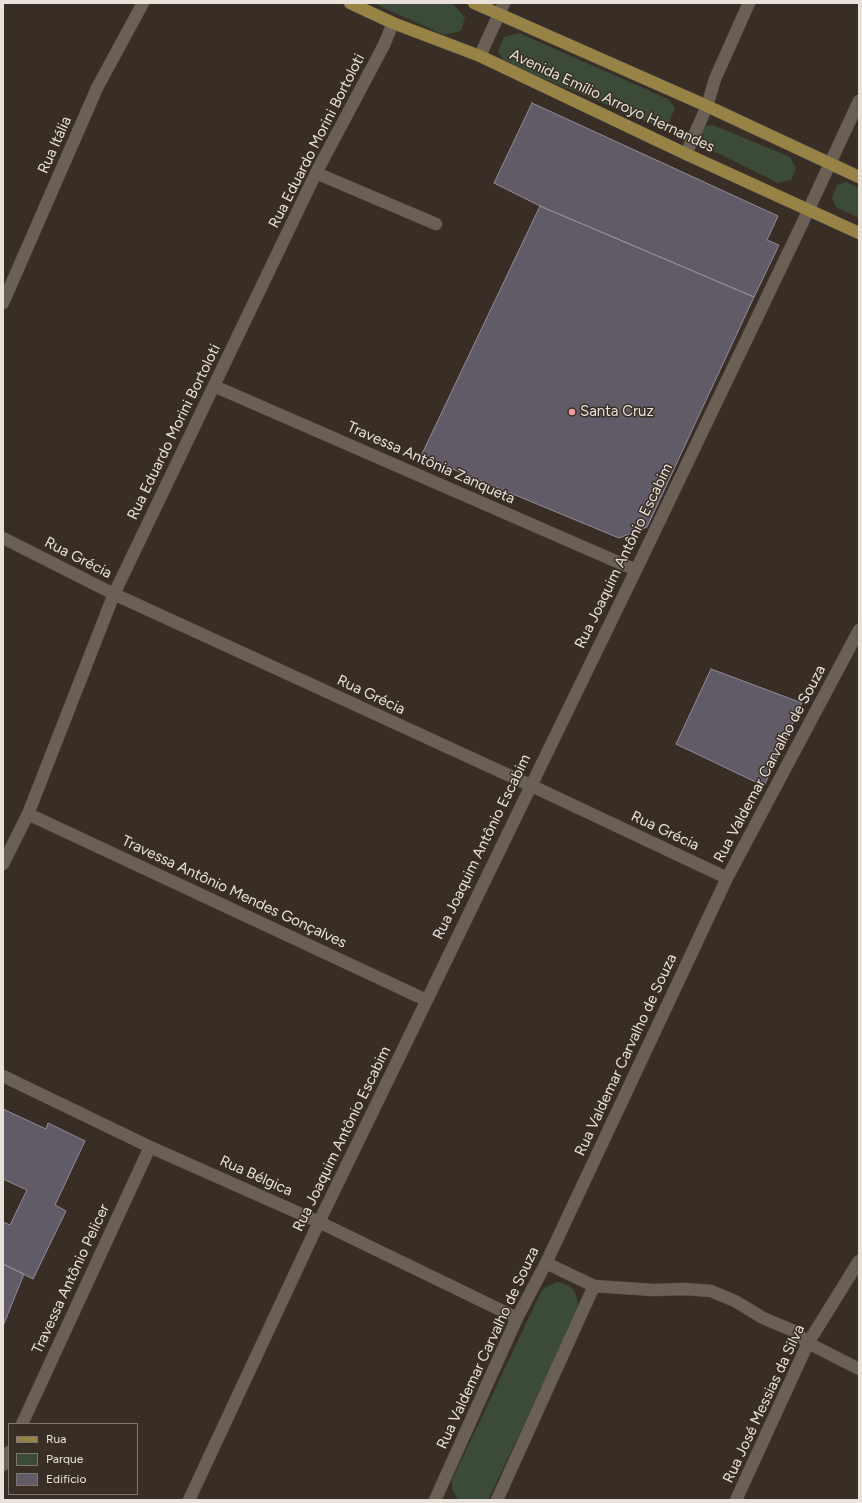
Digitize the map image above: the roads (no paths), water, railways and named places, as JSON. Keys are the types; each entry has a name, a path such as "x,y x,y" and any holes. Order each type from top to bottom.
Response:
{"main road":[{"name":"Avenida Emílio Arroyo Hernandes","path":"350,3 393,23 480,56 686,154 859,232"},
{"path":"474,3 502,9 859,177"}],"street":[{"name":"Rua Itália","path":"3,303 98,88 143,3"},
{"path":"686,154 707,106 714,79 749,3"},
{"path":"480,56 502,9"},
{"name":"Rua Eduardo Morini Bortoloti","path":"3,864 28,814 114,594 316,173 384,45 393,23"},
{"name":"Rua Joaquim Antônio Escabim","path":"189,1500 319,1222 530,785 636,570 859,101"},
{"path":"316,173 436,224"},
{"name":"Travessa Antônia Zanqueta","path":"214,386 636,570"},
{"name":"Rua Grécia","path":"3,538 114,594 530,785 727,878"},
{"name":"Rua Valdemar Carvalho de Souza","path":"435,1500 517,1318 546,1263 727,878 859,630"},
{"name":"Travessa Antônio Mendes Gonçalves","path":"28,814 426,1000"},
{"name":"Rua Bélgica","path":"3,1076 150,1146 319,1222 517,1318"},
{"name":"Travessa Antônio Pelicer","path":"22,1423 150,1146"},
{"name":"Rua José Messias da Silva","path":"736,1500 808,1343 859,1261"},
{"path":"546,1263 594,1286 653,1290 684,1288 711,1292 735,1301 763,1318 794,1331 808,1343 859,1369"},
{"path":"498,1500 594,1286"},
{"path":"3,1465 8,1454"}],"place":[{"name":"Santa Cruz","path":"572,412"}]}
